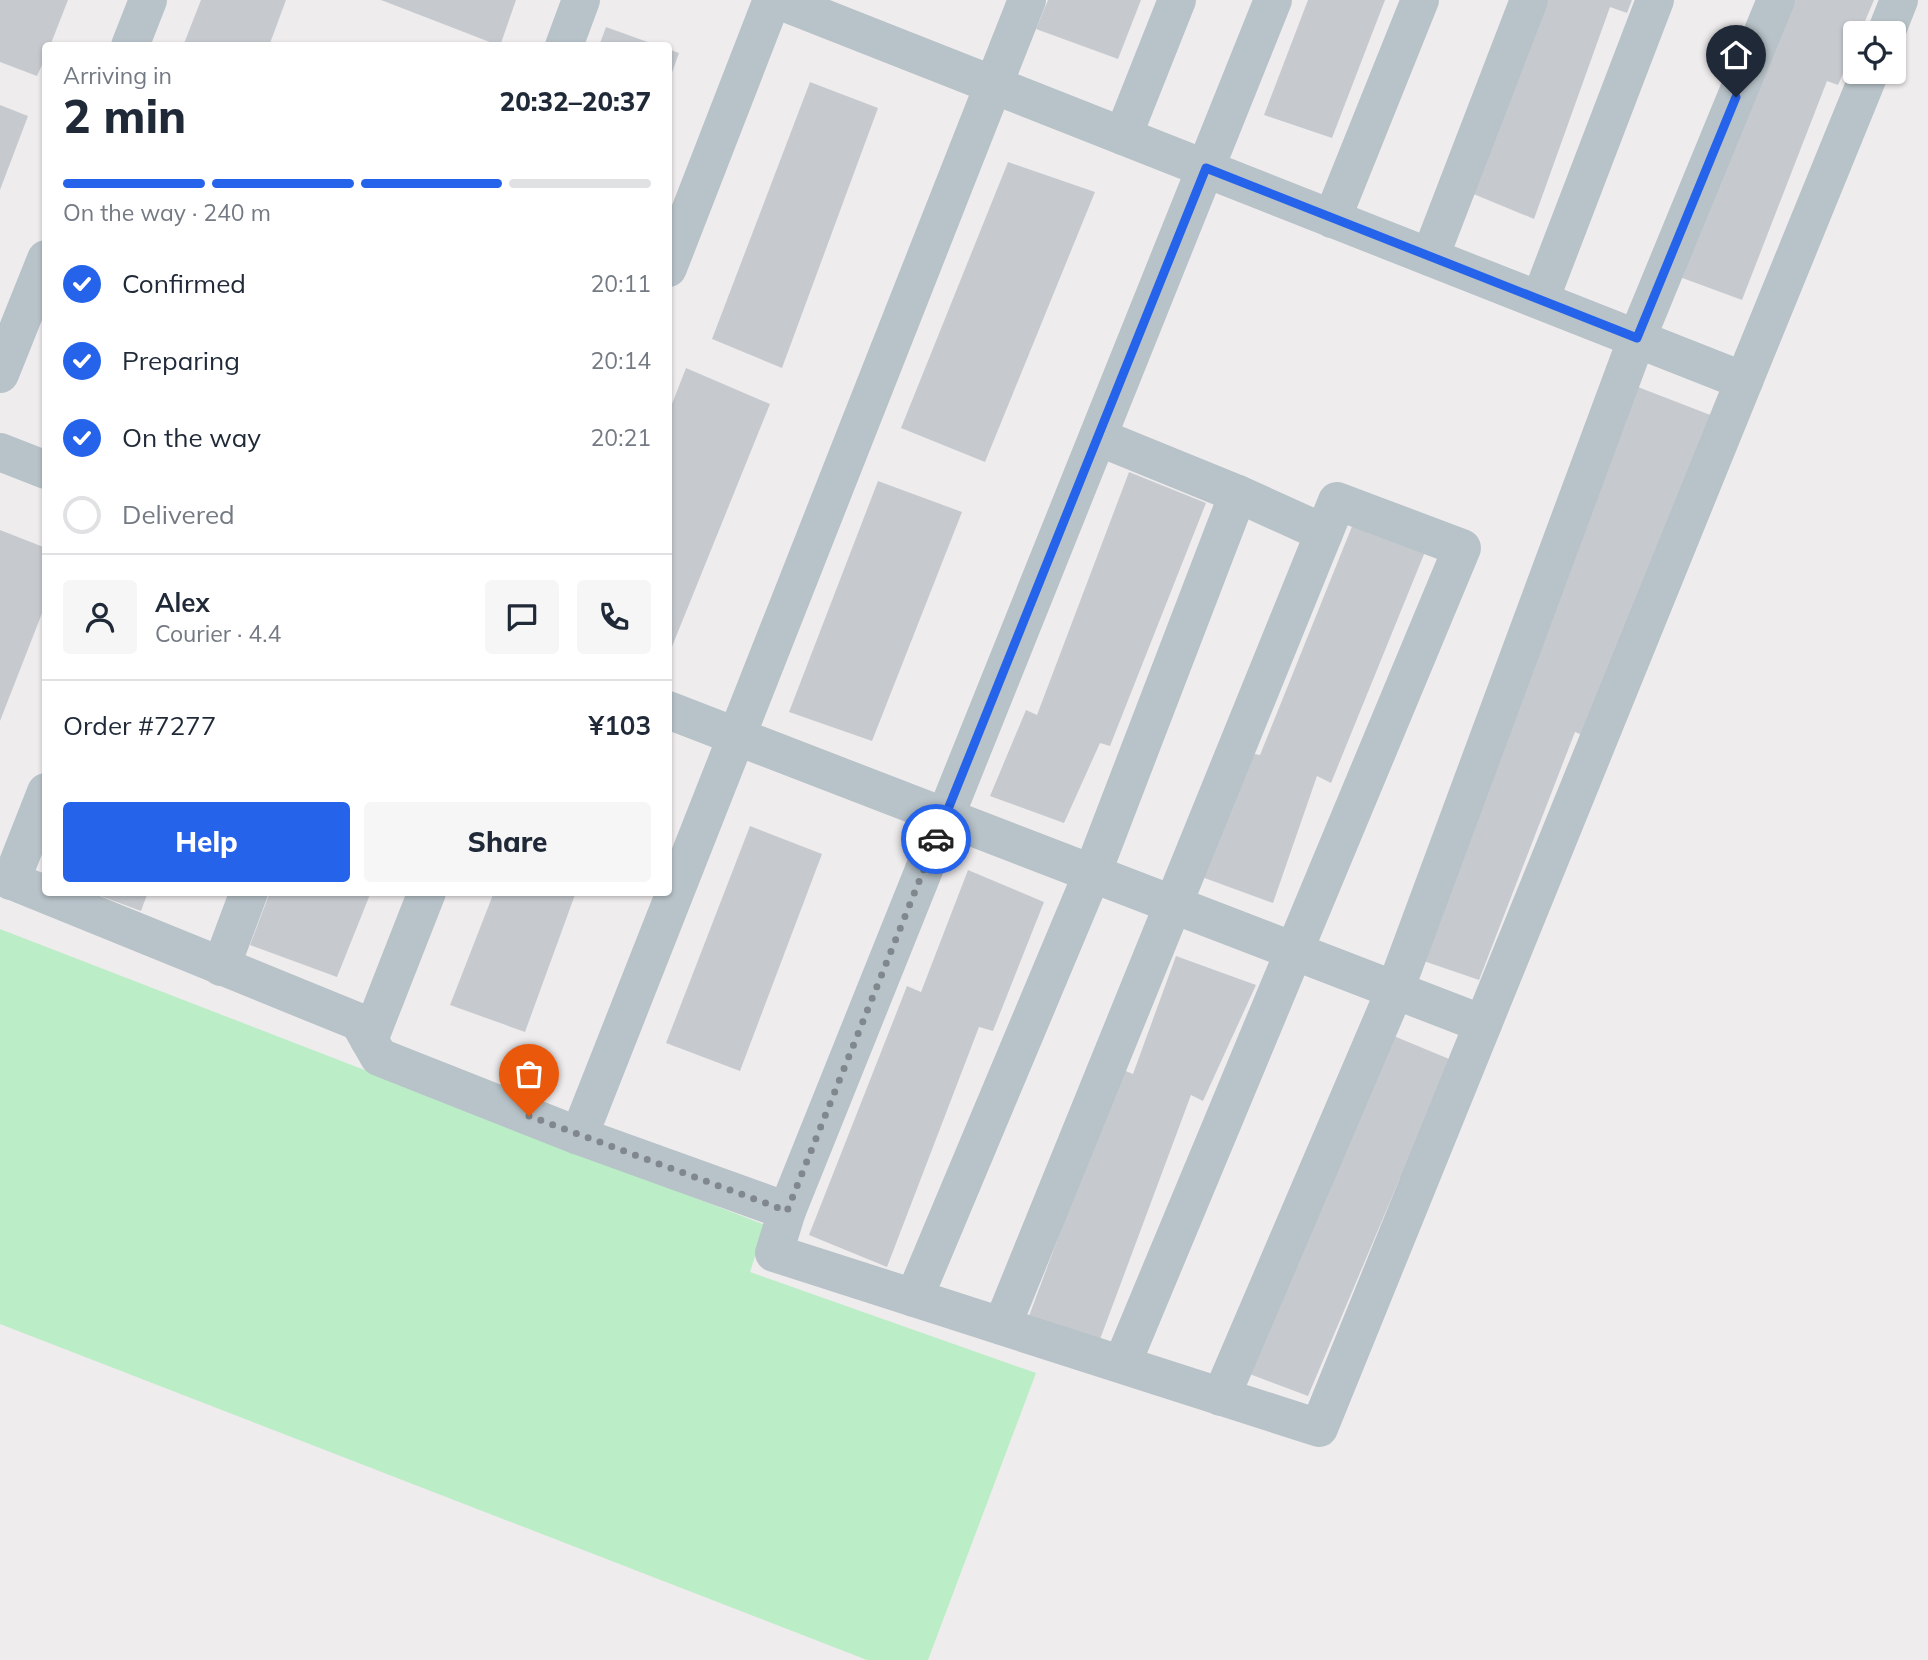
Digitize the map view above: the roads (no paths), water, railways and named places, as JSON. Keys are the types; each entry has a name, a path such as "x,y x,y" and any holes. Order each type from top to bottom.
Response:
{"street":[{"path":"132,42 148,0"},
{"path":"565,42 581,0"},
{"path":"672,258 772,0"},
{"path":"778,0 1744,381"},
{"path":"579,1136 1027,0"},
{"path":"1123,136 1177,0"},
{"path":"1273,0 787,1211 774,1253 1319,1428 1865,84"},
{"path":"1332,219 1420,0"},
{"path":"1430,257 1529,0"},
{"path":"1540,300 1655,0"},
{"path":"1221,1397 1395,990 1637,338 1776,0"},
{"path":"1890,21 1899,0"},
{"path":"0,374 42,269"},
{"path":"1098,437 1238,494 1324,533"},
{"path":"0,452 42,468"},
{"path":"914,1298 1092,873 1238,494"},
{"path":"1002,1326 1337,501 1462,548 1122,1364"},
{"path":"672,712 1483,1024"},
{"path":"42,801 6,879 42,894"},
{"path":"48,896 359,1023 379,1057 579,1136 787,1211"},
{"path":"221,967 248,896"},
{"path":"369,1040 424,896"}]}
